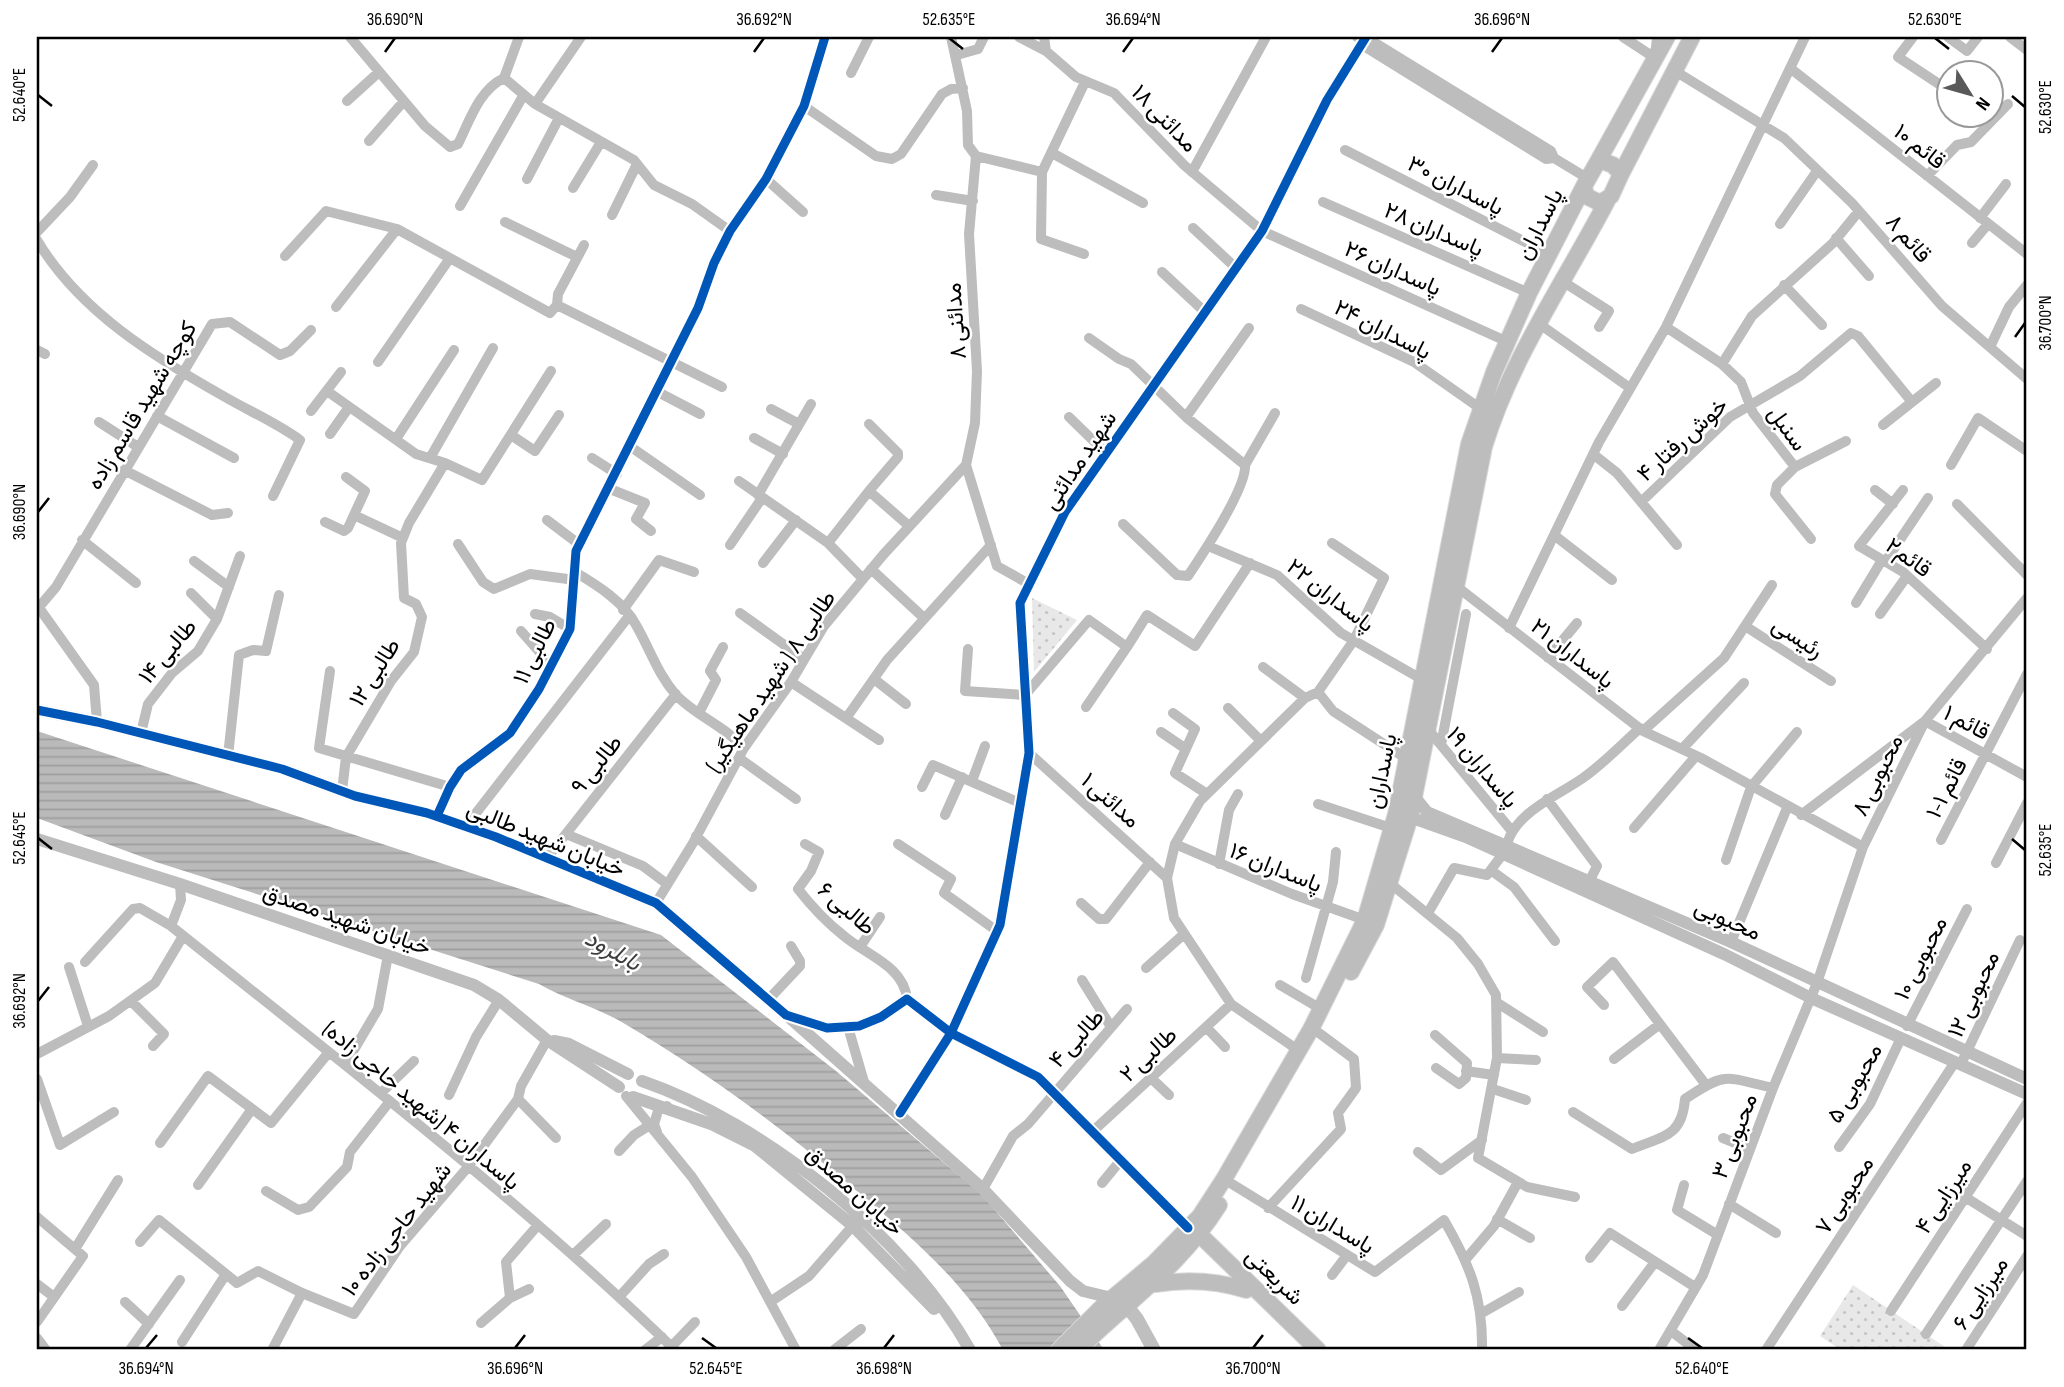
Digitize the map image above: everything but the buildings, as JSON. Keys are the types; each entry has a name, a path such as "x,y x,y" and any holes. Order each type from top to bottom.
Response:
{"main road":[{"path":"1667,37 1585,182 1590,199 1607,201 1692,37"},
{"path":"1612,132 1615,146 1623,147 1666,89"},
{"path":"1597,163 1609,163 1621,174"},
{"name":"پاسداران","path":"1114,1306 1154,1284 1195,1235 1232,1184 1319,1033 1376,925 1391,884 1401,823 1407,759 1469,444 1531,288 1585,182"},
{"name":"پاسداران","path":"1114,1306 1195,1235 1321,1009 1365,920 1401,823 1415,796 1426,728 1483,447 1508,379 1607,201"},
{"path":"1531,288 1549,267 1577,219 1587,217 1591,232"},
{"name":"شریعتی","path":"1195,1235 1307,1350"},
{"name":"شریعتی","path":"1195,1235 1318,1350"},
{"path":"1154,1284 1192,1280 1223,1283 1246,1290"},
{"path":"1059,1350 1114,1306"},
{"path":"1078,1350 1114,1306"},
{"path":"1114,1306 1137,1319 1154,1350"}],"street":[{"path":"350,37 439,141 450,146 458,144 493,83 504,78 519,37"},
{"path":"535,104 580,37"},
{"path":"851,73 869,37"},
{"name":"مدائنی ۸","path":"951,37 957,55 968,145 976,156 969,233 977,371 975,423 967,465 997,566 1029,584"},
{"path":"957,55 978,49 984,37"},
{"name":"مدائنی ۱۸","path":"1019,37 1046,51 1085,82 1114,93 1192,172 1262,231"},
{"path":"1044,37 1046,51"},
{"path":"1192,172 1266,37"},
{"path":"1623,37 1655,58 1657,37"},
{"path":"1509,628 1593,454 1666,327 1805,37"},
{"path":"1913,37 1898,57 1934,81"},
{"path":"1948,37 1967,51 1978,37"},
{"path":"2010,37 2027,50"},
{"name":"طالبی ۱۱","path":"437,816 450,786 461,771 510,733 570,629 580,545 631,447 730,231 745,214 766,179 804,106 821,38"},
{"path":"1362,38 1373,41 1551,151 1554,158 1585,182"},
{"name":"شهید مدائنی","path":"951,1033 997,930 1029,752 1020,603 1065,512 1262,231 1327,100 1362,38"},
{"name":"قائم ۱۰","path":"1790,68 1984,221 2026,250"},
{"name":"قائم ۸","path":"1675,71 1784,138 1859,211 1942,306 2027,379"},
{"path":"347,101 379,72"},
{"path":"504,78 535,104 637,164 654,185 692,204 730,231"},
{"path":"1084,254 1041,239 1042,172 1085,82"},
{"path":"804,106 876,156 892,159 901,154 942,94 962,88"},
{"path":"460,206 523,96"},
{"path":"369,141 404,101"},
{"path":"1927,176 1956,145 1971,142 2008,104"},
{"path":"527,179 559,118"},
{"path":"573,188 601,142"},
{"name":"پاسداران ۳۰","path":"1345,150 1549,254"},
{"path":"1052,153 1143,203"},
{"path":"976,156 1042,172"},
{"path":"612,215 637,164"},
{"path":"37,232 70,197 93,165"},
{"path":"1780,225 1818,171"},
{"path":"766,179 803,212"},
{"path":"1972,243 2006,184"},
{"path":"936,195 973,201"},
{"name":"پاسداران ۲۸","path":"1323,202 1531,288"},
{"path":"285,256 326,211 397,229 550,313 557,305 558,294 584,245"},
{"path":"1722,364 1752,316 1836,238 1859,211"},
{"path":"505,222 577,257"},
{"path":"1193,228 1236,268"},
{"path":"336,307 397,229"},
{"name":"پاسداران ۲۶","path":"1262,231 1508,342"},
{"path":"1836,238 1870,276"},
{"path":"37,240 71,288 108,320 181,372 300,440 273,496"},
{"path":"378,362 450,258"},
{"path":"1162,272 1205,312"},
{"path":"1562,281 1609,311 1599,327"},
{"path":"1784,285 1822,325"},
{"path":"1990,347 2009,307 2027,285"},
{"path":"557,305 722,387"},
{"name":"پاسداران ۲۴","path":"1301,309 1414,362 1481,410"},
{"name":"کوچه شهید قاسم زاده","path":"38,606 56,587 181,372 212,324 230,322 280,355 290,351 311,330"},
{"path":"1538,323 1630,388"},
{"name":"سنبل","path":"1666,327 1722,364 1741,382 1753,413 1795,467 1777,485 1776,495 1811,539"},
{"path":"1186,417 1250,328"},
{"name":"خوش رفتار ۴","path":"1641,502 1711,433 1750,404 1800,376 1850,333 1858,335 1912,402"},
{"path":"1088,338 1131,364 1186,417 1245,465"},
{"path":"430,458 493,348"},
{"path":"396,439 454,350"},
{"path":"327,391 416,454 445,463 482,480 551,370"},
{"path":"311,411 341,372"},
{"path":"1883,425 1936,383"},
{"path":"656,391 700,414"},
{"path":"730,545 760,497 811,404"},
{"path":"330,434 349,407"},
{"path":"771,409 799,424"},
{"path":"1123,524 1177,575 1188,576 1208,546 1246,474 1245,465 1275,413"},
{"path":"510,435 534,451 559,415"},
{"path":"157,416 234,458"},
{"path":"1069,417 1106,453"},
{"path":"1951,465 1978,418 2027,451"},
{"path":"99,422 138,447"},
{"path":"828,543 898,457 898,453 869,424"},
{"path":"754,438 783,454"},
{"path":"1795,467 1846,441"},
{"path":"631,447 700,495"},
{"path":"1593,454 1617,473 1677,545"},
{"path":"592,458 617,474"},
{"path":"354,515 403,538 445,463"},
{"name":"طالبی ۸ ( شهید ماهیگیر)","path":"656,903 742,753 791,682 824,626 909,526 967,465"},
{"path":"124,470 212,515 228,513"},
{"path":"325,522 344,531 354,515 365,491 346,477"},
{"path":"739,481 828,543 863,579"},
{"path":"610,489 645,503 636,519 651,531"},
{"path":"1875,490 1892,504"},
{"path":"870,491 909,526"},
{"name":"قائم۲","path":"1903,491 1859,546 1907,576 1987,649"},
{"path":"1856,603 1928,498"},
{"path":"1957,504 2027,575"},
{"path":"547,520 580,545"},
{"path":"763,563 796,520"},
{"path":"1554,535 1612,580"},
{"name":"طالبی ۱۲","path":"342,791 346,757 391,681 414,652 422,617 416,604 404,598 403,538"},
{"path":"82,540 136,583"},
{"path":"1298,1050 1231,1004 1174,918 1167,878 1175,844 1207,794 1305,698 1318,692 1354,640 1384,578 1332,543"},
{"path":"458,544 482,582 494,589 530,574 575,576 598,586 636,623 654,666 676,694 731,732 742,753 796,799"},
{"path":"847,717 924,618 991,545"},
{"name":"پاسداران ۲۲","path":"1208,546 1277,575 1341,634 1423,680"},
{"name":"طالبی ۱۴","path":"141,733 148,704 172,673 198,651 217,619 240,556"},
{"path":"466,826 626,613 659,560 694,572"},
{"path":"194,561 229,587"},
{"path":"1086,707 1147,615 1195,646 1250,563"},
{"path":"871,569 924,618"},
{"path":"1880,614 1907,576"},
{"path":"1428,914 1454,868 1483,875 1492,871 1505,849 1511,830 1548,799 1584,777 1724,658 1772,585"},
{"name":"پاسداران ۲۱","path":"1456,586 1642,730 1863,847"},
{"path":"191,593 217,619"},
{"path":"228,756 239,655 253,650 266,651 279,594"},
{"name":"محبوبی ۸","path":"1811,998 1863,847 1925,721 2027,598"},
{"path":"38,606 94,685 97,722"},
{"path":"1448,624 1483,608"},
{"path":"740,613 804,659"},
{"path":"536,614 550,617 570,629"},
{"path":"1441,746 1466,614"},
{"path":"968,649 965,691 1025,695 1089,620 1127,647"},
{"path":"1548,658 1577,623"},
{"name":"رئیسی","path":"1745,626 1831,681"},
{"path":"521,631 551,665"},
{"path":"700,711 716,680 710,671 723,647"},
{"path":"1263,667 1305,698"},
{"path":"330,671 319,748 450,786"},
{"name":"قائم ۱-۱","path":"1941,840 2027,674"},
{"path":"874,679 906,704"},
{"path":"791,682 879,740"},
{"path":"1682,749 1744,683"},
{"path":"1318,692 1333,711 1407,759"},
{"name":"طالبی ۹","path":"547,858 676,694"},
{"path":"1228,708 1260,740"},
{"name":"خیابان شهید طالبی","path":"37,710 97,722 282,769 342,791 437,816 547,858 656,903 786,1015 827,1028 848,1027 881,1017 907,999"},
{"path":"1173,713 1195,729 1175,773 1207,794"},
{"path":"1801,815 1925,721"},
{"name":"قائم ۱","path":"1925,721 2027,777"},
{"name":"پاسداران ۱۹","path":"1426,728 1511,830"},
{"path":"1161,732 1186,749"},
{"path":"1726,860 1751,787 1797,732"},
{"path":"944,816 985,746"},
{"name":"مدائنی ۱","path":"1029,752 1167,878"},
{"path":"1634,828 1696,757"},
{"path":"922,787 933,765 1020,803"},
{"path":"1219,864 1229,810 1238,794"},
{"name":"محبوبی","path":"1415,796 1427,812 1811,998 1904,1032 1968,1051 2027,1079"},
{"path":"1548,799 1597,866 1590,880"},
{"path":"1996,863 2027,803"},
{"path":"1318,804 1401,823"},
{"path":"1731,942 1787,808"},
{"name":"محبوبی","path":"1401,823 1505,849 1590,880 1816,983 1958,1063 2027,1094"},
{"path":"566,834 642,866 667,884"},
{"path":"696,836 752,887"},
{"name":"خیابان شهید مصدق","path":"37,839 180,884 474,985 499,1000 547,1040 626,1093"},
{"name":"طالبی ۶","path":"805,844 819,852 798,889 817,913 896,974 906,988 907,999"},
{"path":"898,844 951,879 944,893 997,930"},
{"name":"پاسداران ۱۶","path":"1175,844 1219,864 1365,920"},
{"path":"1307,978 1333,882 1336,852"},
{"path":"1081,903 1099,919 1106,919 1150,862"},
{"path":"1492,871 1514,887 1555,941"},
{"path":"171,926 181,900 180,884"},
{"path":"1391,884 1457,938 1478,964 1496,995 1497,1058 1478,1158 1518,1182 1575,1198"},
{"name":"پاسداران ۴ (شهید حاجی زاده)","path":"85,962 133,909 140,908 171,926 381,1093 620,1296 673,1348"},
{"name":"محبوبی ۱۰","path":"1904,1032 1967,909"},
{"path":"860,947 880,917"},
{"path":"1146,968 1184,934"},
{"path":"37,1054 88,1027 155,983 183,936"},
{"name":"محبوبی ۱۲","path":"1958,1063 1968,1051 2020,940"},
{"path":"768,1000 800,966 791,946"},
{"path":"345,1065 379,1009 388,955"},
{"path":"1604,1005 1587,987 1613,962 1706,1085"},
{"path":"69,967 88,1027"},
{"path":"1082,980 1111,1027"},
{"path":"1280,985 1321,1009"},
{"name":"محبوبی ۳","path":"1659,1350 1695,1287 1718,1235 1773,1088 1811,998"},
{"path":"907,999 951,1033 1038,1077 1195,1235"},
{"path":"449,1095 476,1037 499,1000"},
{"path":"131,1001 164,1034 153,1046"},
{"path":"1496,1002 1543,1032"},
{"name":"طالبی ۲","path":"1092,1132 1231,1004"},
{"name":"طالبی ۴","path":"983,1189 1013,1136 1028,1124 1127,1009"},
{"path":"786,1015 983,1189 1070,1281 1083,1291 1114,1306"},
{"path":"1614,1059 1660,1024"},
{"path":"848,1027 864,1082"},
{"path":"1206,1027 1225,1047"},
{"name":"محبوبی ۵","path":"1839,1147 1870,1104 1904,1032"},
{"path":"900,1113 951,1033"},
{"path":"1268,1208 1341,1129 1338,1113 1356,1088 1354,1059 1319,1033"},
{"path":"1435,1035 1467,1063 1466,1078 1459,1084 1436,1068"},
{"path":"547,1040 569,1044 628,1074 638,1075 642,1081 641,1091 626,1093"},
{"name":"شهید حاجی زاده ۱۰","path":"302,1293 354,1314 400,1246 468,1167 518,1099 521,1086 547,1040"},
{"path":"160,1143 208,1076 271,1123 329,1052"},
{"path":"1497,1058 1536,1060"},
{"path":"381,1093 414,1061"},
{"name":"محبوبی ۷","path":"1766,1350 1958,1063"},
{"path":"1466,1071 1494,1075"},
{"path":"628,1074 620,1080 626,1093 692,1177 746,1257 796,1350"},
{"path":"1573,1112 1632,1149 1678,1129 1684,1118 1685,1099 1722,1077 1773,1088"},
{"path":"1151,1078 1168,1094"},
{"path":"37,1079 60,1145 114,1112"},
{"name":"خیابان مصدق","path":"642,1081 698,1103 809,1171 930,1304 961,1350"},
{"path":"1493,1089 1526,1100"},
{"name":"خیابان مصدق","path":"626,1093 711,1124 755,1146 856,1222 936,1299 970,1350"},
{"path":"518,1099 556,1138"},
{"path":"266,1191 298,1210 310,1207 347,1167 350,1152 390,1101"},
{"name":"میرزایی ۴","path":"1891,1311 2027,1103"},
{"path":"658,1135 654,1121 658,1111 667,1106"},
{"path":"198,1185 252,1109"},
{"path":"619,1152 634,1135 650,1125"},
{"path":"1723,1138 1750,1149"},
{"path":"1418,1152 1441,1170 1482,1140"},
{"path":"1102,1183 1120,1161"},
{"path":"75,1250 118,1180"},
{"path":"1926,1334 2027,1181"},
{"path":"1482,1350 1482,1313 1466,1259 1497,1219 1518,1182"},
{"name":"پاسداران ۱۱","path":"1232,1184 1375,1272 1444,1220 1466,1259"},
{"path":"1684,1185 1677,1210 1718,1235"},
{"path":"1965,1197 2027,1236"},
{"path":"1729,1204 1776,1233"},
{"path":"37,1217 83,1256 37,1322"},
{"path":"1497,1219 1530,1238"},
{"path":"140,1242 159,1220 237,1283 258,1271 302,1293 272,1350"},
{"path":"770,1301 809,1276 856,1222"},
{"path":"573,1255 607,1224"},
{"path":"510,1298 506,1262 538,1225"},
{"path":"1591,1258 1610,1233 1695,1287"},
{"path":"620,1296 649,1264 664,1254"},
{"path":"1332,1275 1347,1255"},
{"name":"میرزایی ۶","path":"1966,1350 2027,1256"},
{"path":"1622,1306 1655,1262"},
{"path":"182,1342 226,1273"},
{"path":"130,1350 180,1280"},
{"path":"37,1284 54,1297"},
{"path":"481,1323 510,1298 529,1289"},
{"path":"1482,1313 1519,1292"},
{"path":"125,1302 149,1324"},
{"path":"673,1348 695,1322"},
{"path":"834,1350 861,1329"},
{"path":"1671,1331 1696,1350"},
{"path":"645,1350 662,1337"},
{"path":"37,1338 46,1350"}],"shaded area":[{"path":"1032,598 1077,620 1034,672"},
{"path":"1853,1285 1948,1349 1841,1350 1820,1336"}],"water":[{"name":"بابلرود","path":"37,731 661,935 836,1071 982,1195 1060,1286 1104,1350 1003,1350 975,1306 942,1268 865,1198 749,1106 688,1063 614,1018 539,984 156,862 37,818"}],"cycle path":[{"path":"437,816 461,770 510,733 539,689 570,629 576,551 698,308 714,263 730,231 766,179 804,106 825,37"},
{"path":"900,1113 951,1033 1000,925 1029,753 1020,603 1065,512 1262,231 1327,100 1366,37"},
{"path":"37,710 97,722 282,769 355,796 427,813 496,837 656,903 786,1015 827,1028 859,1026 881,1017 907,999 951,1033 1038,1077 1188,1228"}]}
